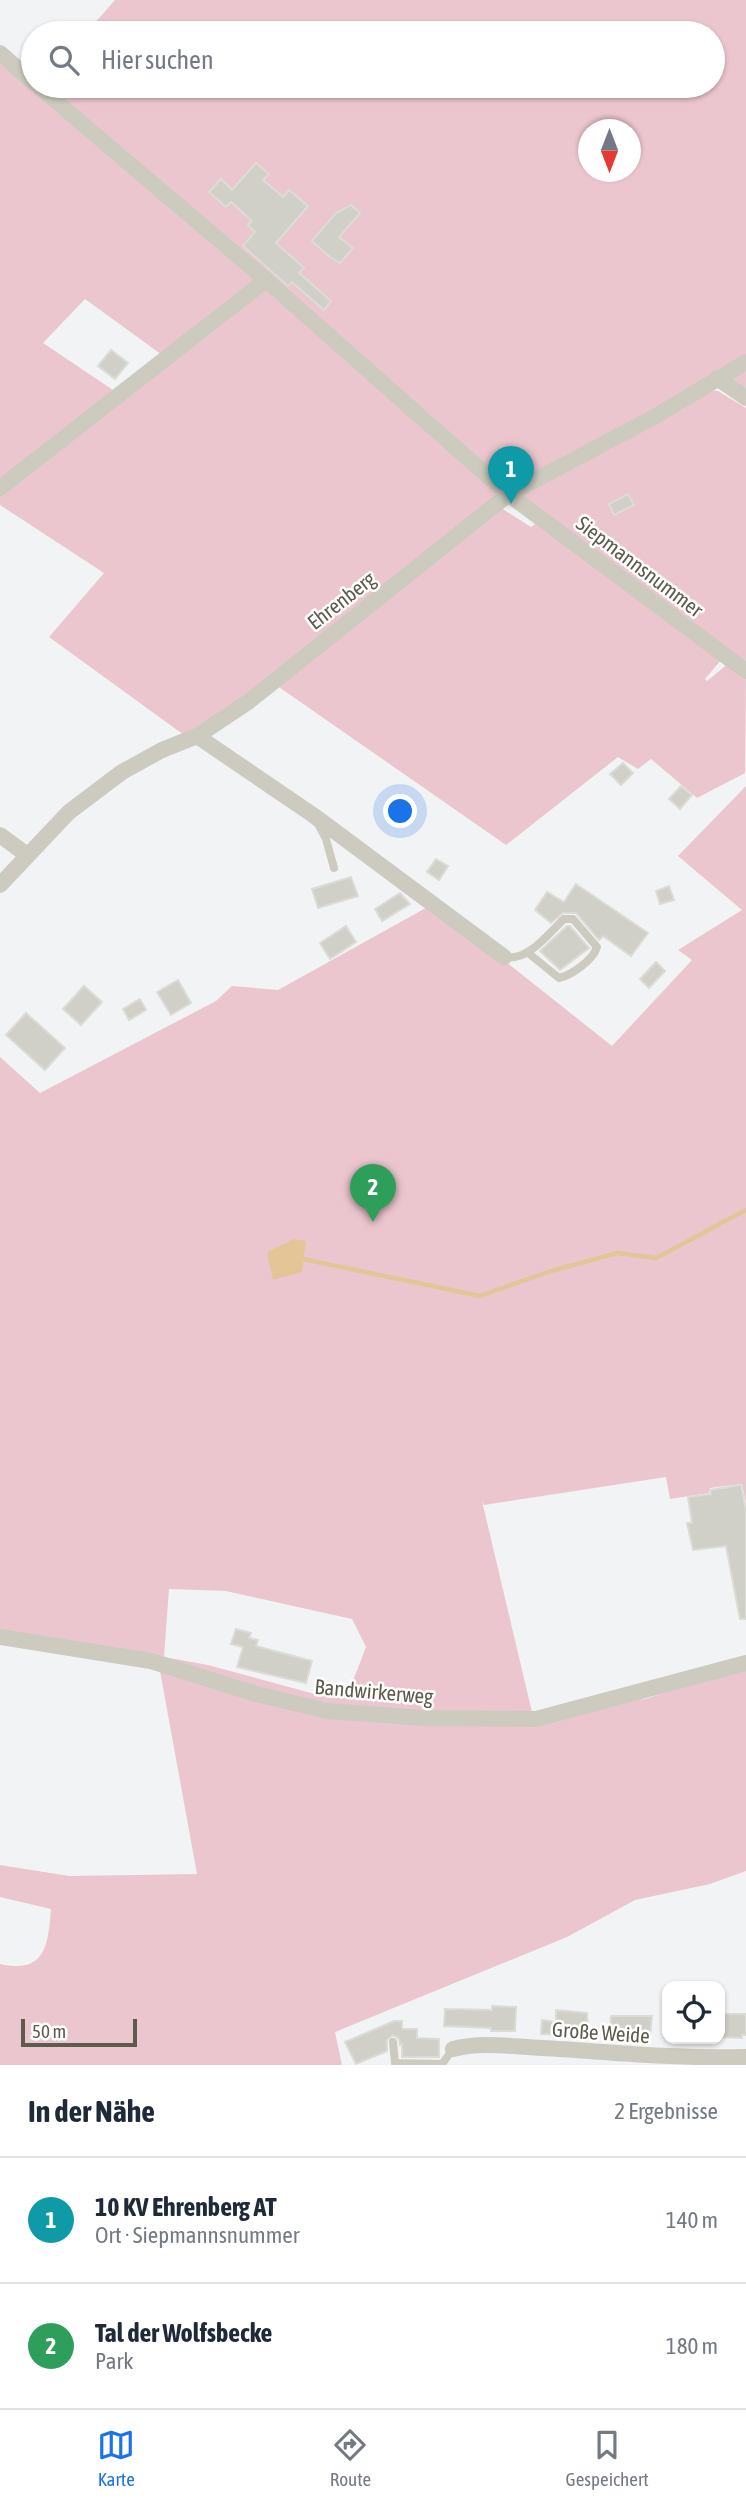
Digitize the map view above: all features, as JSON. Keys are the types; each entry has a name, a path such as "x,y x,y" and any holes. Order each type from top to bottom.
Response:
{"street":[{"path":"0,53 21,71"},
{"path":"52,98 266,280 509,494"},
{"path":"0,488 266,280"},
{"name":"Ehrenberg","path":"0,885 69,812 122,772 162,750 197,736 248,702 509,494 654,418 746,362"},
{"path":"716,378 746,398"},
{"name":"Siepmannsnummer","path":"509,494 746,671"},
{"path":"197,736 313,815 504,957"},
{"path":"0,835 27,855"},
{"name":"Bandwirkerweg","path":"0,1637 151,1661 256,1694 327,1711 425,1718 536,1719 746,1663"},
{"name":"Große Weide","path":"453,2049 463,2046 502,2046 668,2057 746,2057"}],"lane":[{"path":"313,815 326,839 334,869"},
{"path":"504,957 512,958 527,952 564,919 569,918 573,919 597,947 595,953 569,975 559,978 527,952"},
{"path":"393,2042 395,2063 442,2064 453,2049"}],"shaded area":[{"path":"115,0 746,0 746,404 710,380 507,495 281,674 184,735 49,637 104,573 0,505 0,64 3,59 21,72 21,98 725,98 725,21 97,21","holes":["85,299 169,360 122,396 43,343"]},
{"path":"707,390 718,391 746,408 746,667 727,653 705,679 707,681 729,663 746,678 745,773 697,798 651,759 638,769 618,757 506,845 276,685 498,506 531,527 539,521 522,495"},
{"path":"746,786 746,1503 742,1484 710,1488 709,1493 670,1499 666,1477 484,1505 482,1501 532,1712 645,1699 746,1667 746,1871 710,1884 635,1900 567,1937 335,2032 342,2065 0,2065 0,1964 27,1965 35,1961 45,1945 51,1909 0,1897 0,1865 69,1876 197,1874 158,1660 0,1633 0,1057 40,1093 216,1001 232,986 278,990 433,904 612,1046 692,960 678,950 742,910 678,856","holes":["169,1589 226,1591 352,1619 366,1647 349,1691 322,1696 208,1665 164,1657"]},
{"path":"294,1239 306,1241 302,1272 273,1280 267,1252"}],"building":[{"path":"256,163 269,174 263,180 283,197 289,190 308,206 276,243 304,268 299,273 331,301 324,310 292,282 288,286 243,246 255,232 248,225 252,221 231,202 226,207 209,192 221,179 232,190"},
{"path":"351,205 360,213 339,237 353,248 340,263 312,241 335,214"},
{"path":"111,350 128,363 115,379 98,366"},
{"path":"628,494 634,505 614,515 609,504"},
{"path":"623,763 633,773 621,785 610,774"},
{"path":"681,786 692,795 680,809 669,799"},
{"path":"436,859 448,866 439,880 427,872"},
{"path":"351,877 358,896 318,908 312,889"},
{"path":"576,884 648,933 631,956 603,936 599,940 576,913 563,913 551,923 535,910 547,892 564,902"},
{"path":"669,886 674,900 660,904 656,891"},
{"path":"400,893 410,904 382,921 375,909"},
{"path":"346,926 356,942 330,959 320,943"},
{"path":"570,926 589,948 560,970 540,951"},
{"path":"656,962 665,971 649,988 640,979"},
{"path":"178,980 191,1003 171,1015 157,992"},
{"path":"84,986 102,1002 81,1025 63,1009"},
{"path":"140,999 146,1010 129,1020 123,1009"},
{"path":"26,1013 65,1048 45,1070 6,1035"},
{"path":"741,1485 746,1510 746,1619 740,1619 726,1546 693,1550 687,1523 692,1523 688,1497 711,1494 710,1490"},
{"path":"236,1629 251,1633 249,1638 258,1640 256,1646 312,1661 306,1683 237,1667 243,1647 231,1644"},
{"path":"492,2006 516,2007 515,2031 444,2026 445,2009 492,2010"},
{"path":"556,2010 587,2013 588,2030 582,2030 582,2035 541,2034 542,2020 556,2022"},
{"path":"725,2014 746,2014 746,2035 742,2035 742,2038 725,2037"},
{"path":"611,2016 652,2016 650,2037 610,2037"},
{"path":"394,2021 402,2021 402,2029 417,2029 417,2038 439,2039 439,2057 402,2057 402,2044 400,2045 399,2039 393,2035 387,2040 387,2051 356,2064 345,2042"}],"waterway":[{"path":"298,1258 480,1296 548,1272 617,1253 656,1258 746,1210"}],"place":[{"name":"10 KV Ehrenberg AT","path":"511,504"},
{"name":"Tal der Wolfsbecke","path":"373,1222"}]}
